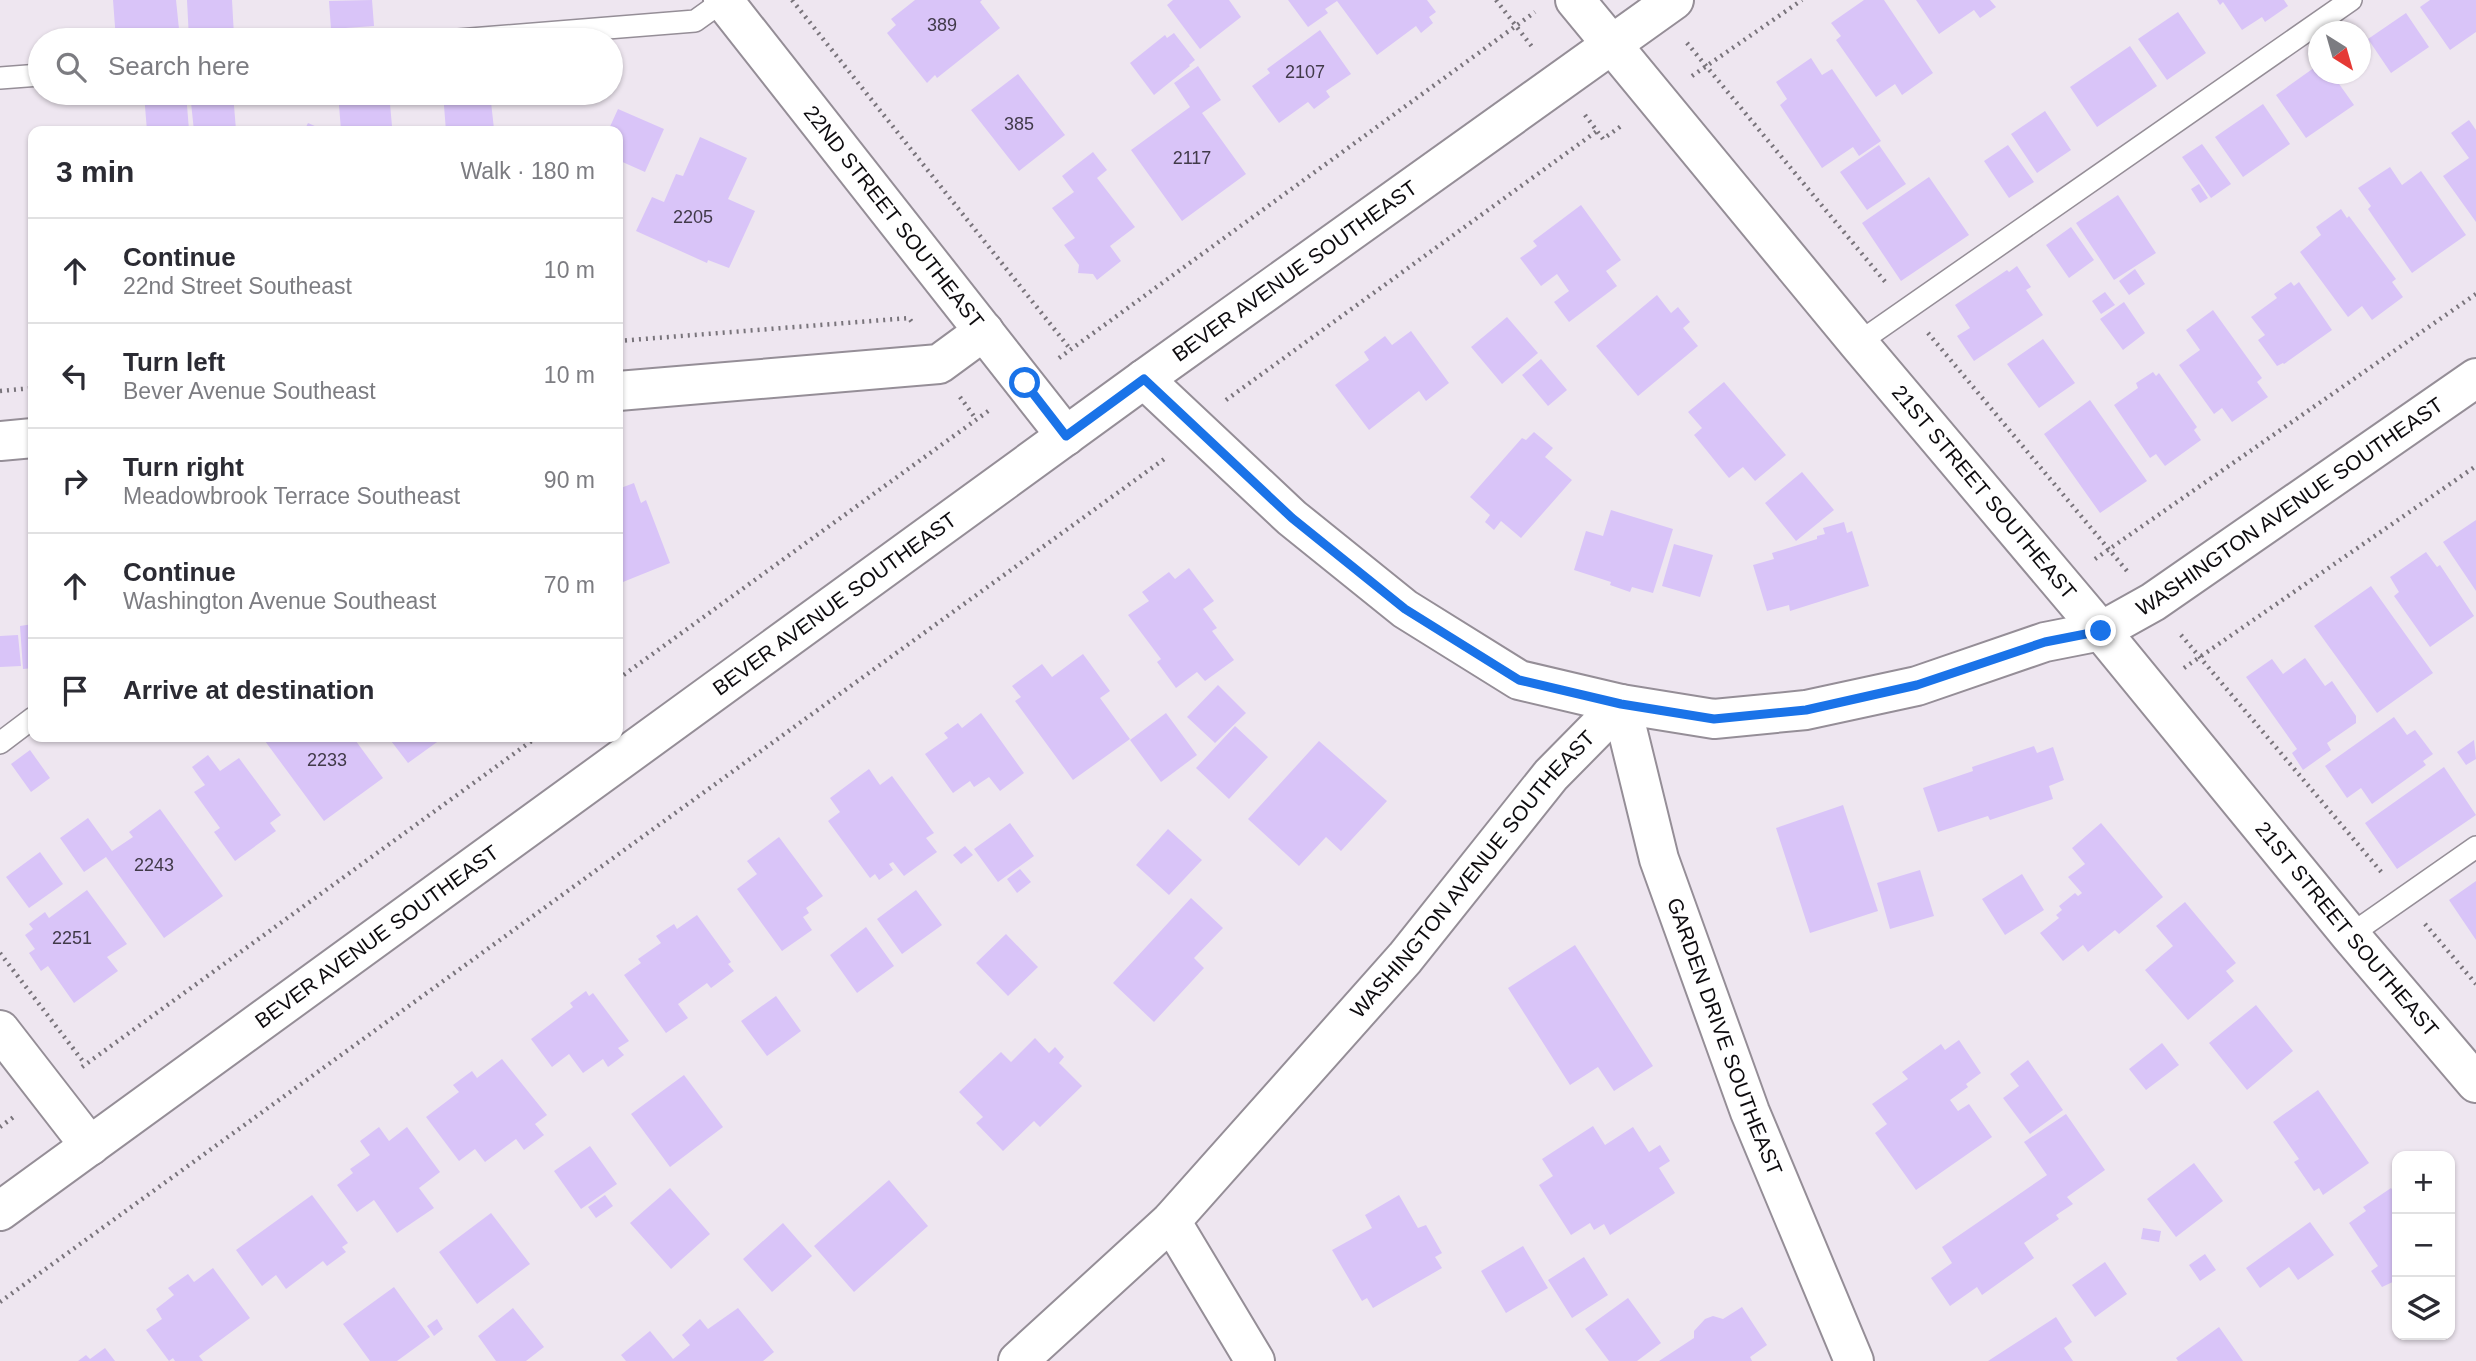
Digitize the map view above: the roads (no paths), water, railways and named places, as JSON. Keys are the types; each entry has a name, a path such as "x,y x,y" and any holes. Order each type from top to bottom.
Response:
{"street":[{"name":"22ND STREET SOUTHEAST","path":"723,0 1066,436"},
{"name":"BEVER AVENUE SOUTHEAST","path":"0,1211 1144,379 1674,0"},
{"name":"21ST STREET SOUTHEAST","path":"1558,4 1609,45 2476,1083"},
{"path":"623,391 939,363 984,331"},
{"name":"WASHINGTON AVENUE SOUTHEAST","path":"1018,1361 1171,1221 1405,958 1551,775 1621,704 1714,719 1806,710 1917,685 2045,642 2101,631 2153,601 2476,378"},
{"path":"1144,379 1292,518 1405,609 1519,680 1621,704"},
{"path":"0,441 28,438"},
{"name":"GARDEN DRIVE SOUTHEAST","path":"1621,704 1659,859 1750,1112 1854,1361"},
{"path":"0,1030 90,1146"},
{"path":"1171,1221 1255,1361"}],"lane":[{"path":"608,28 695,21 723,0"},
{"path":"1858,343 2351,0"},
{"path":"0,78 28,76"},
{"path":"0,743 28,722"},
{"path":"2350,935 2476,847"}]}
